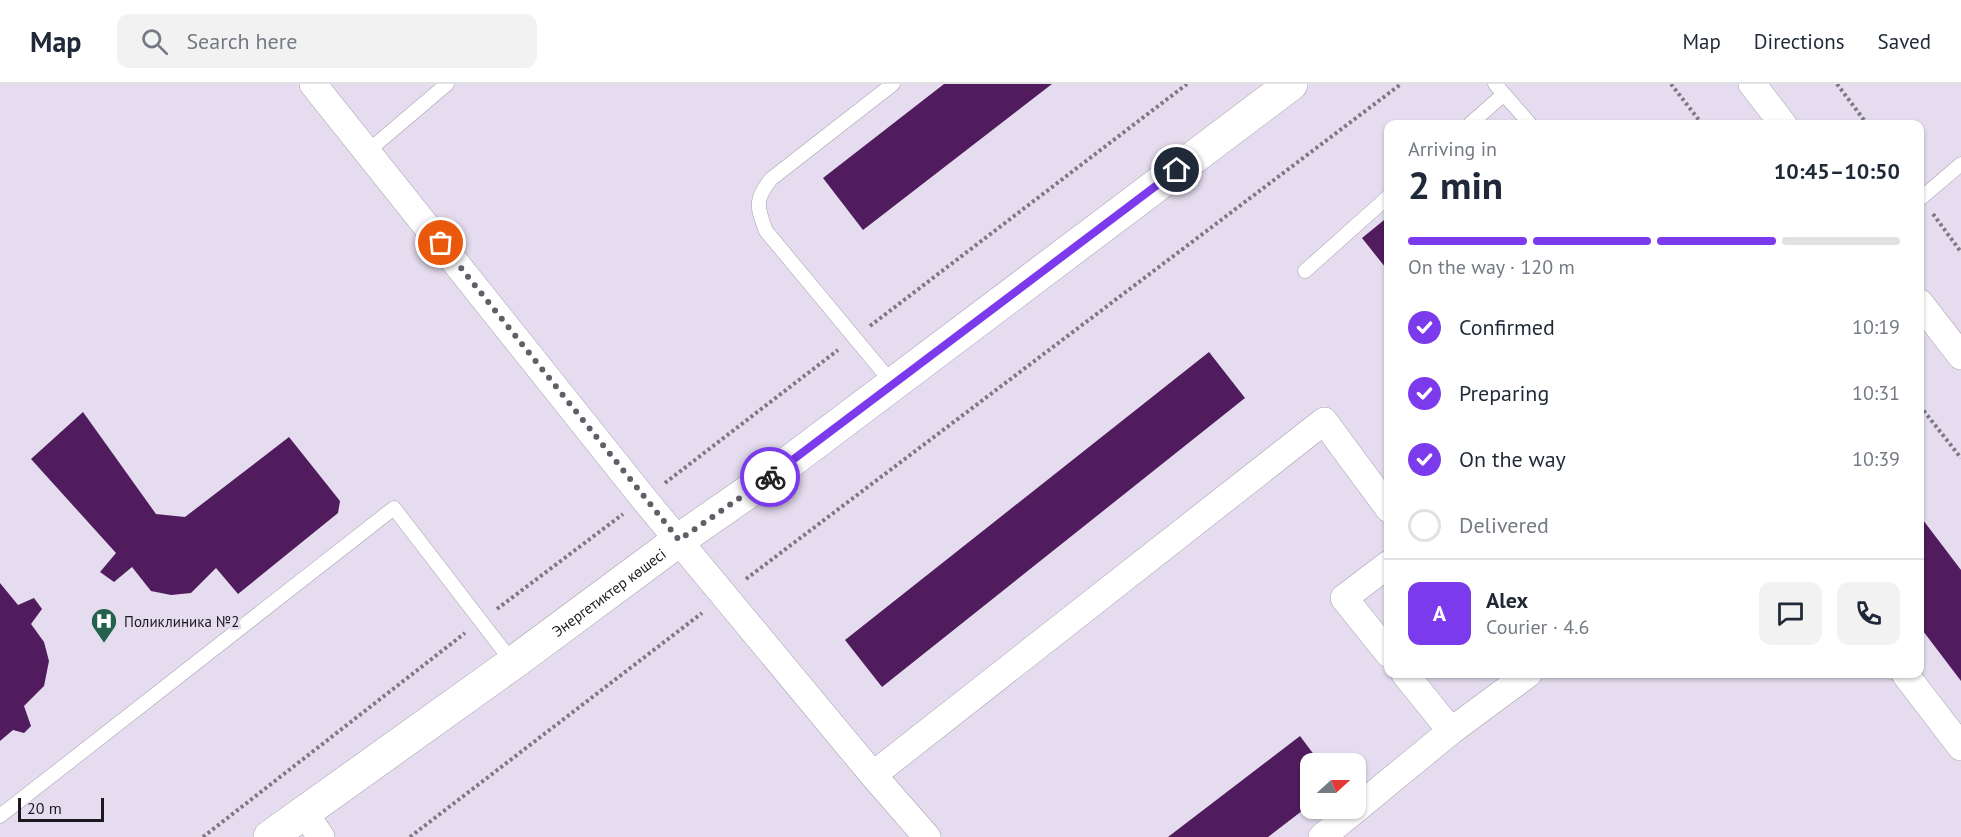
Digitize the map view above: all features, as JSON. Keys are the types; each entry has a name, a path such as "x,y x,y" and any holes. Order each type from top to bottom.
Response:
{"main road":[{"name":"Энергетиктер көшесі","path":"270,837 313,824 513,663 679,540 771,476 1291,84"}],"street":[{"path":"314,84 644,499 927,837"},
{"path":"1752,84 1780,120"},
{"path":"1924,308 1961,356"},
{"path":"873,775 1324,421 1384,502"},
{"path":"1384,568 1344,598 1384,648"},
{"path":"1408,678 1451,731"},
{"path":"1322,837 1451,731 1523,678"},
{"path":"1908,678 1961,747"}],"lane":[{"path":"368,151 447,84"},
{"path":"893,84 771,179 760,193 758,211 766,231 893,384"},
{"path":"1473,120 1499,89 1526,120"},
{"path":"1924,195 1961,164"},
{"path":"1305,271 1384,200"},
{"path":"0,816 394,508 513,663"}],"path":[{"path":"203,837 480,621 644,499 1187,84"},
{"path":"410,837 724,596 1401,84"},
{"path":"1671,84 1699,120"},
{"path":"1837,84 1864,120"},
{"path":"1924,202 1961,252"},
{"path":"1924,411 1961,458"}],"building":[{"path":"944,84 1052,84 863,230 823,178"},
{"path":"1384,220 1384,266 1362,238"},
{"path":"1209,352 1245,398 882,687 845,640"},
{"path":"83,412 156,514 185,517 289,437 340,501 338,513 238,594 216,568 191,593 171,595 151,591 132,567 114,582 100,572 116,553 31,459"},
{"path":"1924,521 1961,570 1961,681 1924,632"},
{"path":"0,583 18,605 34,598 42,609 31,624 44,642 49,661 44,686 24,706 31,726 24,733 13,730 0,741"},
{"path":"1300,736 1313,753 1300,753 1300,812 1268,837 1168,837"}],"way so far":[{"path":"441,243 679,540 770,477"}],"place":[{"name":"Поликлиника №2","path":"104,644"}],"route":[{"path":"770,477 1177,170"}]}
